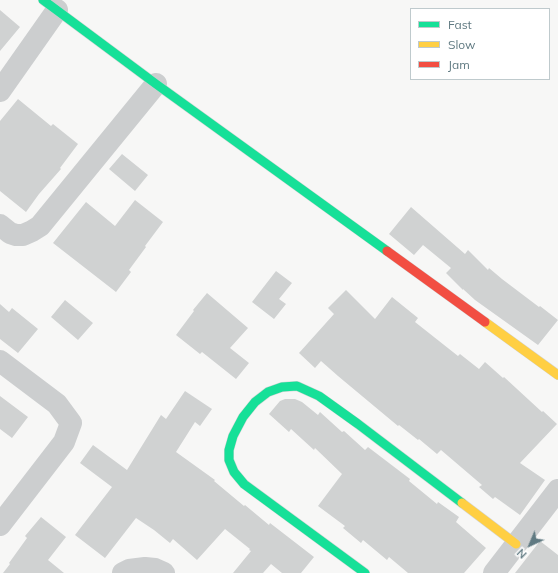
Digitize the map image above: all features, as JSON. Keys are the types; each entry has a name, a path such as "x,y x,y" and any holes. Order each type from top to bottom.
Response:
{"street":[{"path":"0,91 50,5 156,84 558,375"},
{"path":"0,225 10,233 16,235 23,235 40,226 156,84"},
{"path":"0,361 57,404 71,423 64,442 0,525"},
{"path":"365,573 244,484 234,472 229,460 229,450 233,436 243,416 255,402 268,392 282,387 297,386 319,396 516,544"},
{"path":"494,573 558,490"},
{"path":"123,573 129,570 145,568 155,569 164,573"}],"building":[{"path":"0,10 20,27 0,51"},
{"path":"18,99 51,126 53,124 78,144 60,168 61,169 39,194 26,212 0,191 0,121"},
{"path":"122,154 148,175 135,191 109,169"},
{"path":"135,200 163,222 145,246 146,247 129,270 131,272 116,292 53,243 86,202 115,226"},
{"path":"411,207 465,254 468,250 488,270 489,268 558,320 538,345 463,290 446,273 451,268 423,245 414,255 389,234"},
{"path":"276,271 292,283 279,299 286,304 274,319 252,302"},
{"path":"346,290 375,319 392,297 418,318 415,322 458,356 460,354 479,369 485,362 557,424 520,463 545,480 520,515 495,497 493,499 479,487 482,485 441,450 437,454 419,439 418,440 399,425 398,426 321,361 315,368 299,353 334,314 328,308"},
{"path":"207,293 248,328 230,348 249,363 236,379 202,352 200,354 176,335"},
{"path":"65,300 93,323 78,340 51,317"},
{"path":"0,304 9,312 12,308 38,329 18,353 0,339"},
{"path":"185,391 212,409 200,426 195,422 176,452 215,480 214,481 244,506 245,505 269,525 270,523 314,557 301,573 282,573 271,564 263,573 233,573 251,551 225,529 197,560 173,539 170,543 136,518 105,558 75,535 112,487 80,463 93,445 127,470 161,415 166,419"},
{"path":"0,396 28,417 12,438 0,429"},
{"path":"285,399 295,399 302,402 318,415 320,412 365,450 368,447 410,479 409,481 437,504 438,502 459,517 456,522 486,548 464,573 408,573 389,557 387,560 363,540 361,543 343,528 345,526 318,506 342,474 315,448 314,450 291,429 289,432 269,414 280,401"},
{"path":"41,517 66,537 48,560 64,573 3,573 27,538 25,536"},
{"path":"540,541 558,555 558,573 515,573"}],"traffic: fast":[{"path":"43,0 156,84 387,251"},
{"path":"365,573 244,484 234,472 229,460 229,450 233,436 243,417 255,402 268,392 282,387 297,386 319,396 462,503"}],"traffic: slow":[{"path":"485,322 558,375"},
{"path":"462,503 516,544"}],"traffic: jam":[{"path":"387,251 485,322"}]}
